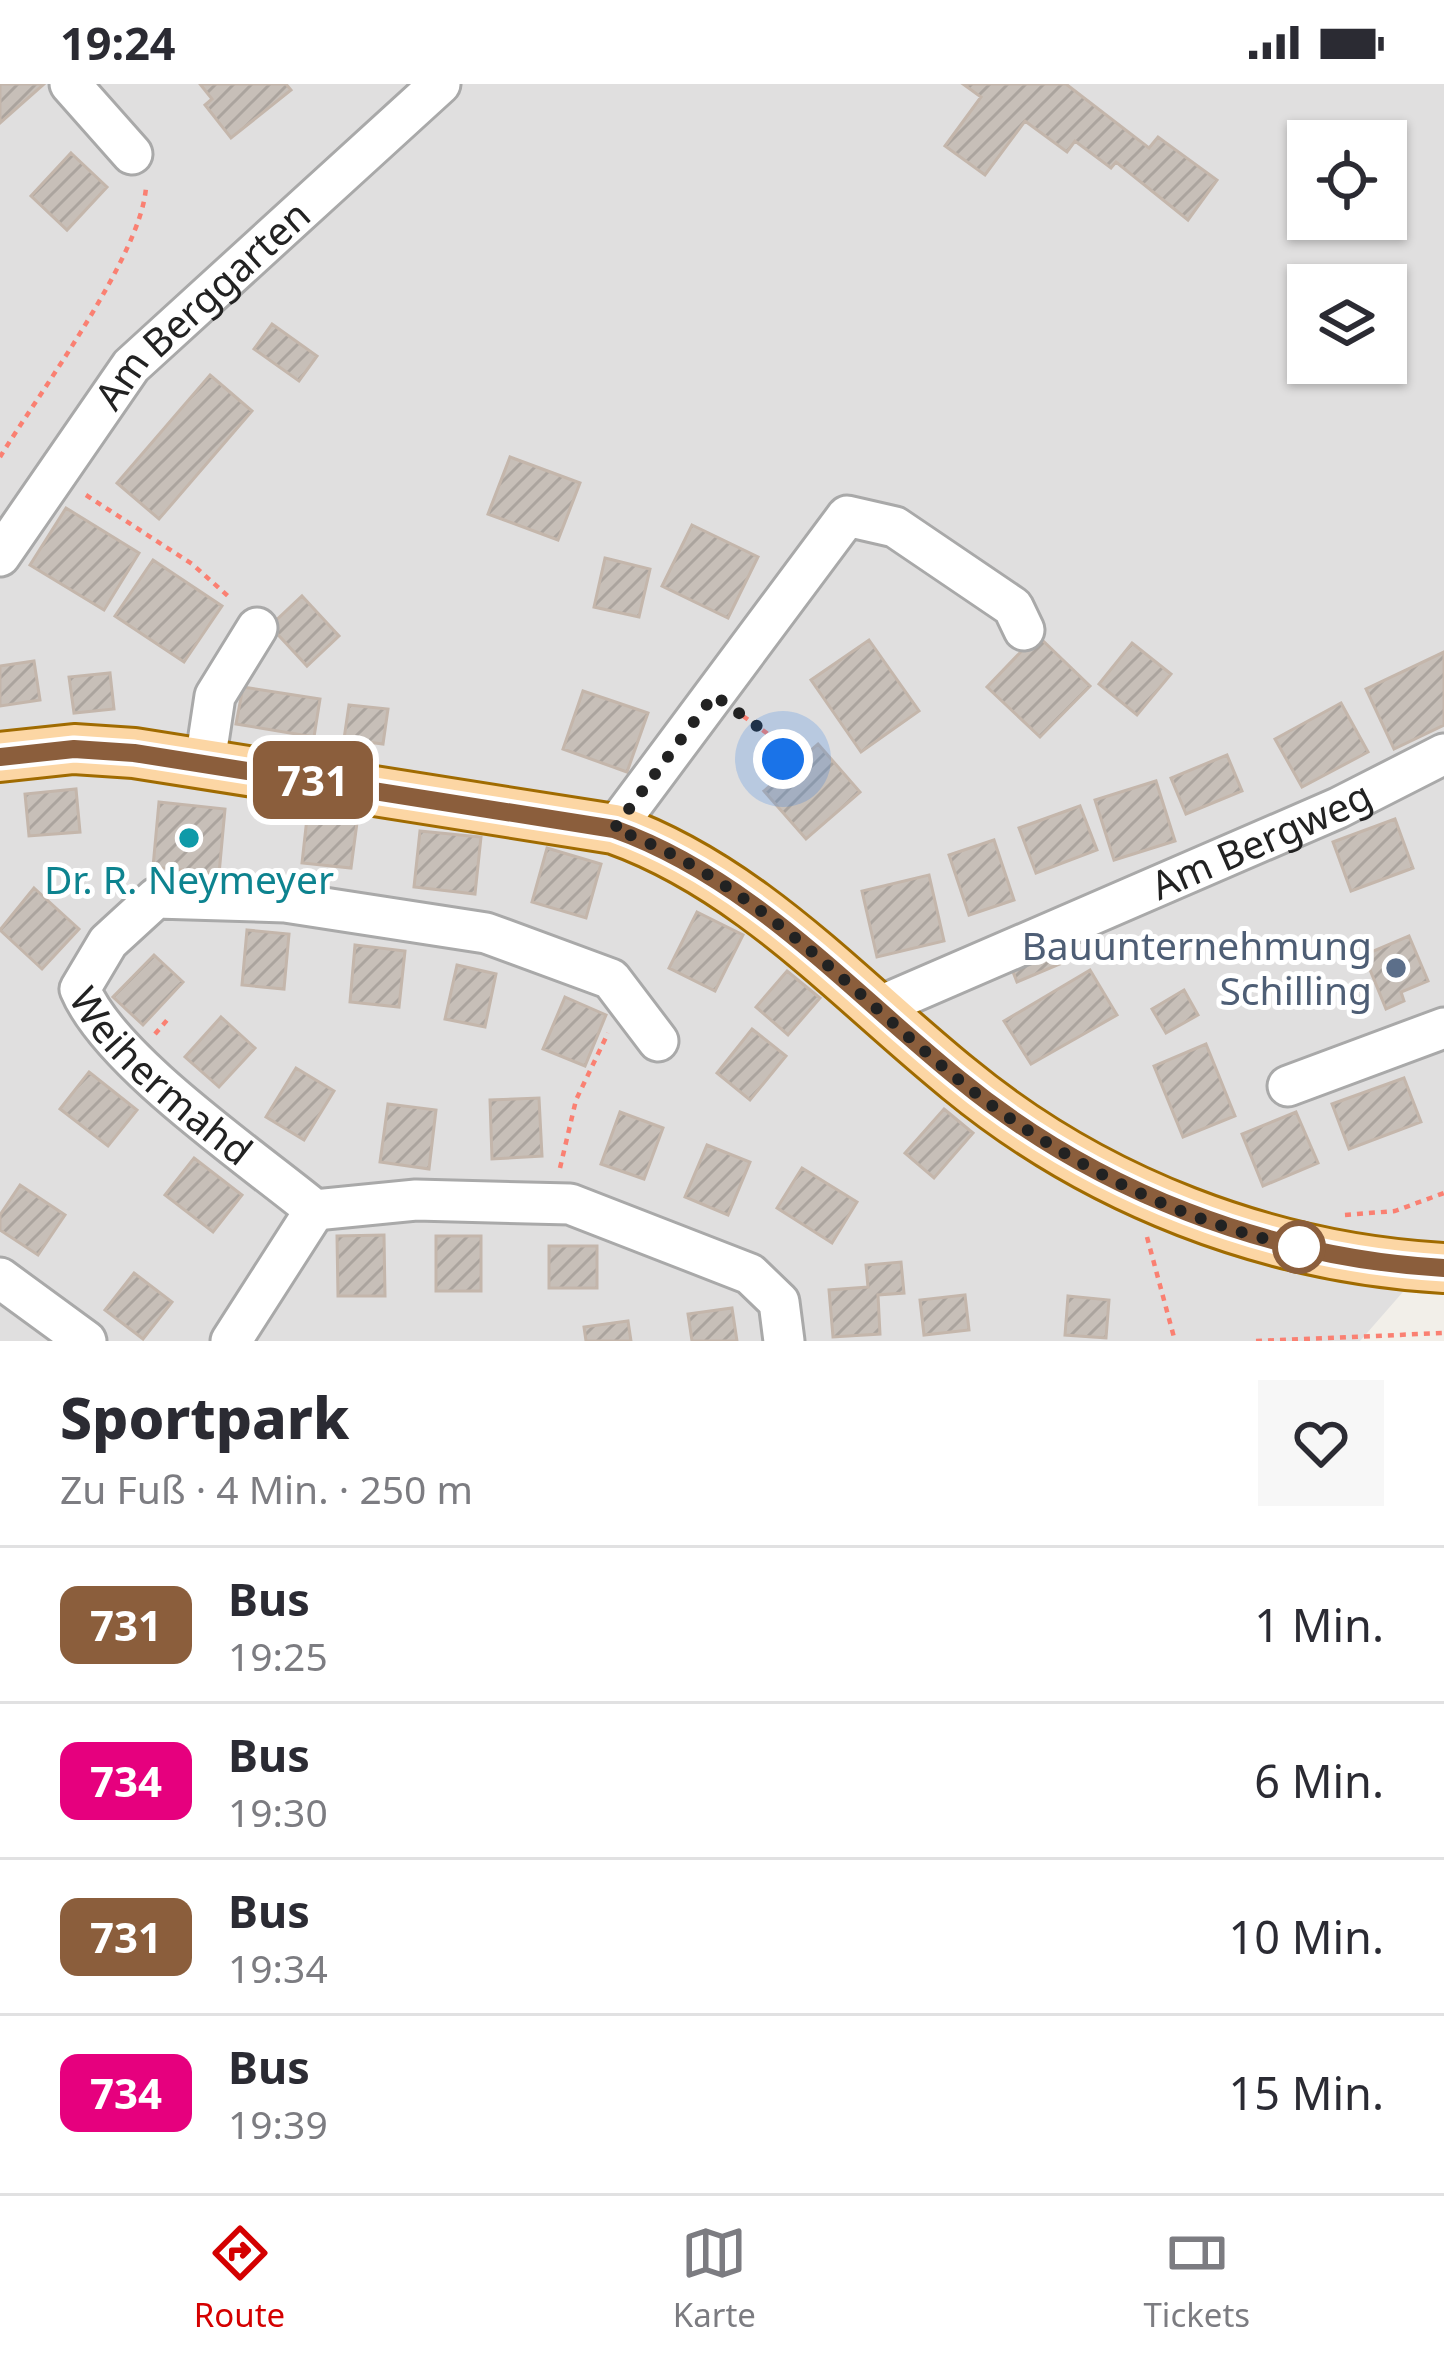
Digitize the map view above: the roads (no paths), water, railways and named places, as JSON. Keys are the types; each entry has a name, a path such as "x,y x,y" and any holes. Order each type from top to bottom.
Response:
{"main road":[{"path":"0,757 74,749 205,762 614,829 669,848 727,881 961,1081 1083,1166 1225,1226 1335,1254 1444,1268"}],"street":[{"path":"70,84 132,154"},
{"name":"Am Berggarten","path":"0,556 59,477 131,366 440,84"},
{"path":"614,829 847,516 895,527 1013,607 1024,631"},
{"path":"205,762 215,696 257,628"},
{"name":"Am Bergweg","path":"875,1008 1338,808 1444,754"},
{"name":"Weihermahd","path":"315,1210 177,1097 91,1014 80,988 108,943 156,898 285,902 486,933 611,979 658,1041"},
{"path":"1288,1086 1444,1028"},
{"path":"232,1341 315,1210 416,1200 571,1204 749,1274 779,1302 784,1341"},
{"path":"0,1278 86,1341"}],"place":[{"name":"Dr. R. Neymeyer","path":"189,838"},
{"name":"Bauunternehmung Schilling","path":"1396,968"}]}
